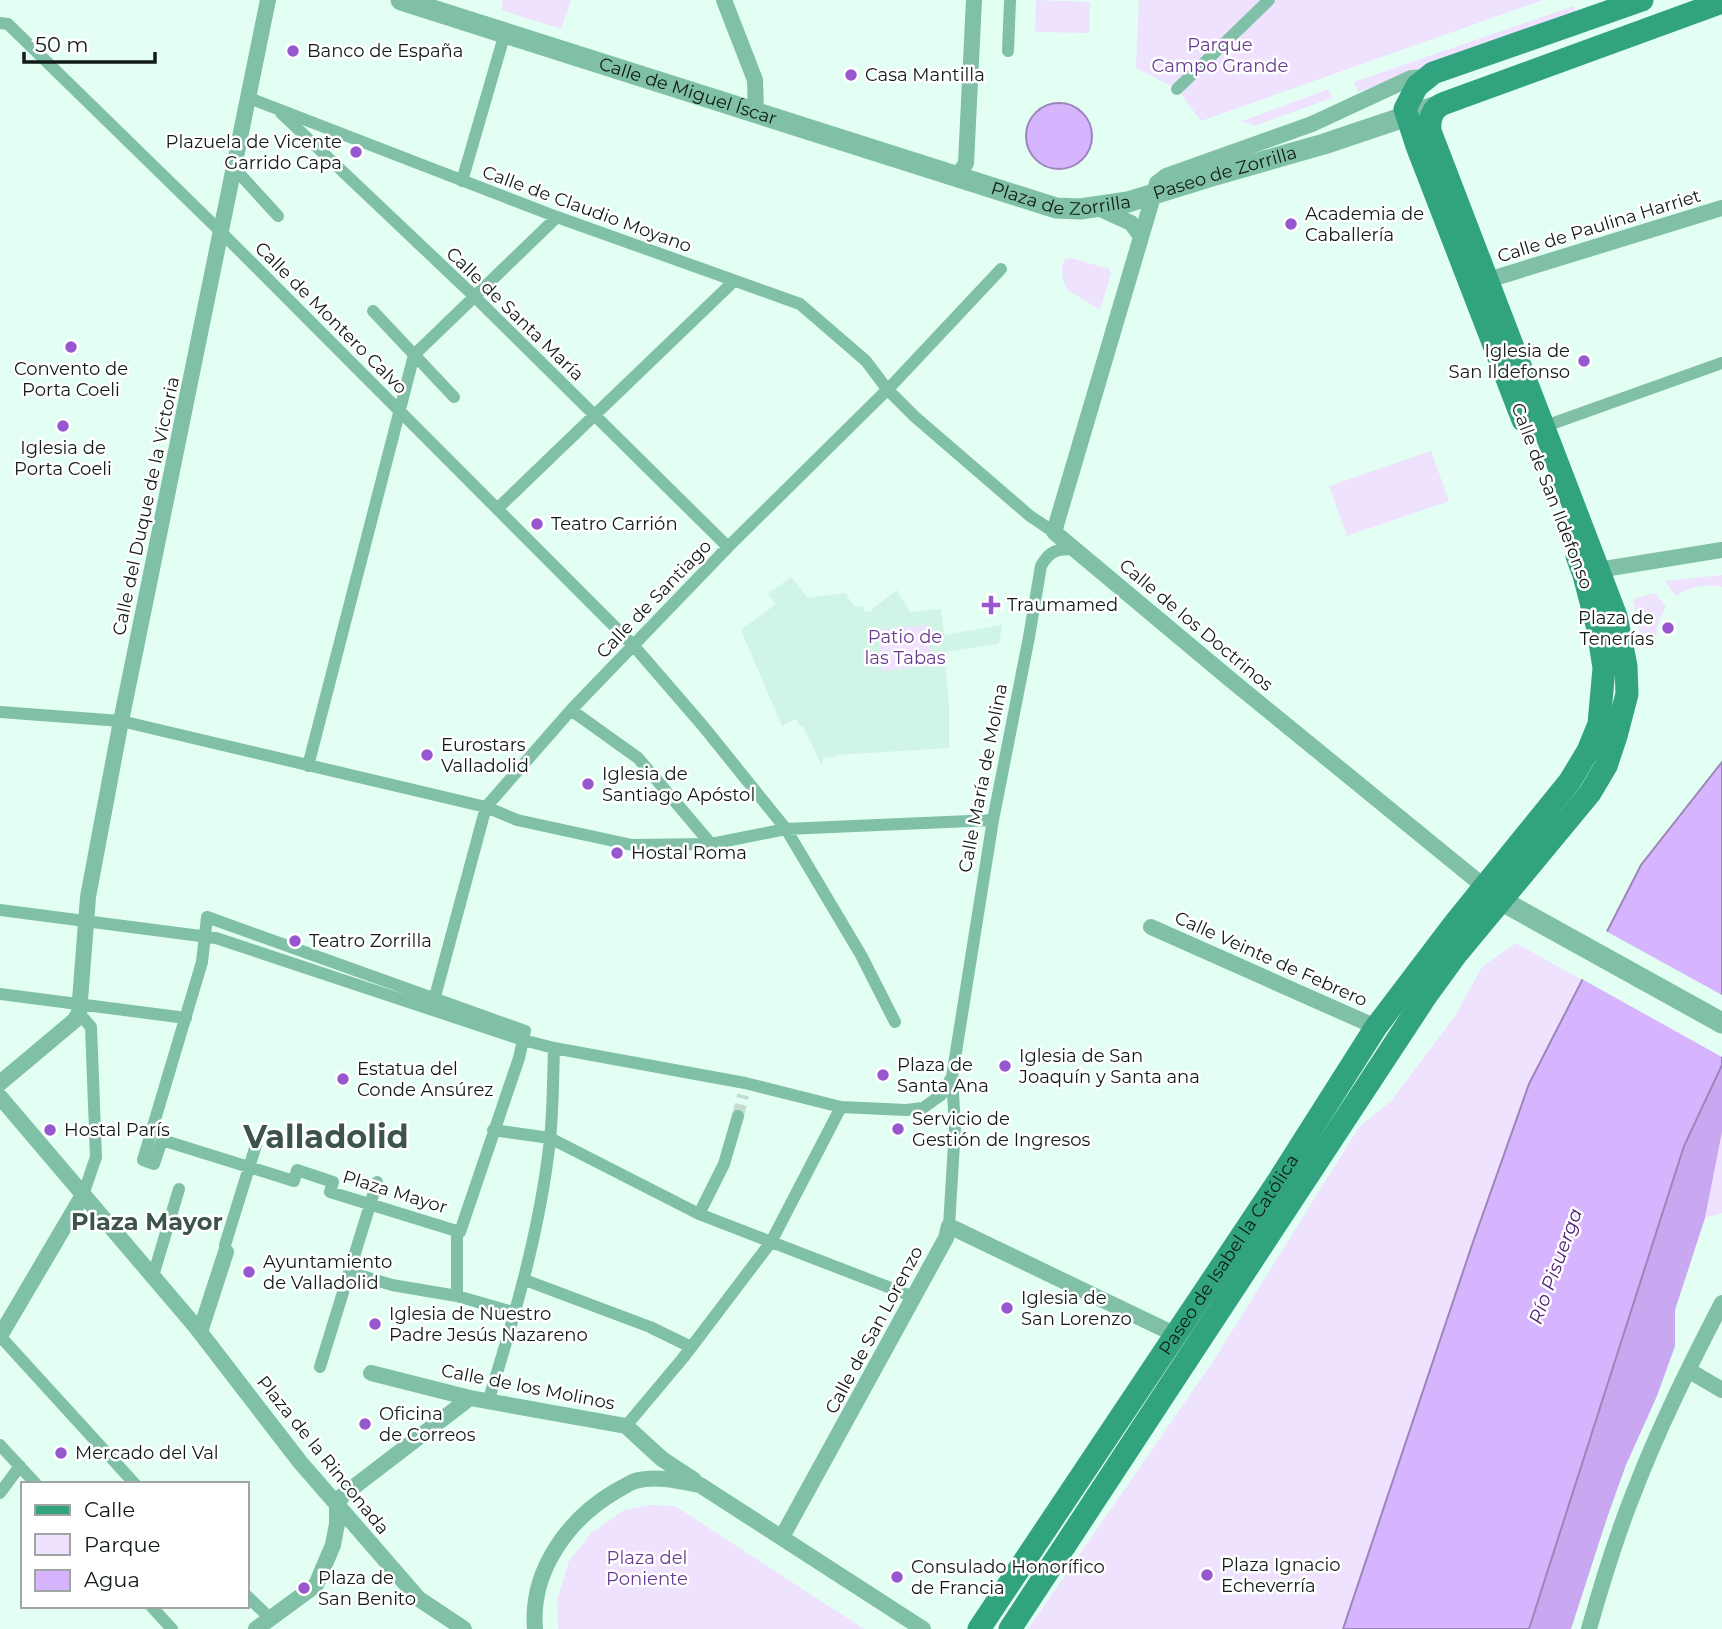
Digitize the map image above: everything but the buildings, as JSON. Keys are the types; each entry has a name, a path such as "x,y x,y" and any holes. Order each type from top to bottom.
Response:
{"main road":[{"name":"Paseo de Zorrilla","path":"1426,76 1642,0"},
{"name":"Paseo de Zorrilla","path":"1437,107 1722,2"},
{"path":"1405,116 1408,99 1426,76"},
{"name":"Calle de San Ildefonso","path":"1437,107 1431,116 1430,131 1616,616 1626,666 1626,694 1606,766 1590,793 1493,894"},
{"name":"Calle de San Ildefonso","path":"1405,116 1584,575 1604,668 1602,703 1596,733 1570,781 1493,894"},
{"name":"Paseo de Isabel la Católica","path":"979,1629 1277,1183 1376,1027 1438,943 1493,894"},
{"name":"Paseo de Isabel la Católica","path":"1010,1629 1405,1027 1455,956 1493,894"}],"street":[{"name":"Calle del Duque de la Victoria","path":"80,1008 85,922 121,721 268,0"},
{"name":"Calle de Miguel Íscar","path":"401,0 966,178"},
{"path":"724,0 755,80 755,112"},
{"path":"966,178 974,0"},
{"path":"1008,51 1010,0"},
{"path":"1177,89 1269,0"},
{"name":"Calle de Montero Calvo","path":"0,23 8,24 222,233 633,645 786,829 862,955 895,1022"},
{"path":"462,181 505,33"},
{"name":"Paseo de Zorrilla","path":"1151,195 1157,183 1166,176 1312,124 1411,78 1426,76"},
{"name":"Calle de Claudio Moyano","path":"249,98 557,218 800,304 866,361 887,389"},
{"name":"Paseo de Zorrilla","path":"1151,195 1324,144 1437,107"},
{"name":"Calle de Santa María","path":"276,108 474,296 729,547"},
{"path":"235,169 278,216"},
{"name":"Plaza de Zorrilla","path":"966,178 1056,208 1096,207 1151,195"},
{"path":"1054,532 1151,195"},
{"path":"1096,207 1125,219 1140,235"},
{"name":"Calle de Paulina Harriet","path":"1488,280 1722,208"},
{"path":"308,766 414,355 557,218"},
{"name":"Calle de Santiago","path":"431,1011 486,807 570,710 1001,270"},
{"path":"497,509 733,282"},
{"path":"373,312 454,397"},
{"path":"1554,423 1722,363"},
{"name":"Calle de los Doctrinos","path":"887,389 914,416 1030,516 1075,549 1493,894"},
{"name":"Calle María de Molina","path":"952,1077 993,820 1041,566 1053,550 1075,549"},
{"path":"1598,570 1722,550"},
{"name":"Calle de San Ildefonso","path":"1592,606 1598,570"},
{"path":"570,710 638,758 711,844"},
{"path":"0,712 121,721 486,807 517,820 632,845 711,844 786,829 993,820"},
{"path":"1493,894 1722,1023"},
{"path":"0,910 205,936 523,1040 744,1089 841,1107 906,1110 923,1108 941,1095 952,1077"},
{"path":"205,936 207,917 525,1031 523,1040"},
{"name":"Calle Veinte de Febrero","path":"1151,926 1376,1027"},
{"name":"Plaza Mayor","path":"205,936 202,962 143,1160 154,1164 162,1140 294,1181 297,1171 309,1174 333,1182 330,1192 460,1231 523,1040"},
{"path":"0,994 80,1008 186,1018"},
{"path":"0,1083 75,1020 80,1008"},
{"path":"80,1008 91,1027 96,1157 83,1195 0,1336 133,1482"},
{"path":"488,1402 525,1280 543,1193 550,1138 554,1048"},
{"name":"Calle de San Lorenzo","path":"782,1537 946,1238 955,1127 952,1077"},
{"name":"Plaza de la Rinconada","path":"5,1103 200,1332 300,1462 419,1599 464,1629"},
{"path":"626,1426 691,1347 771,1242 841,1107"},
{"path":"703,1216 724,1164 738,1116"},
{"path":"493,1130 550,1138 703,1216 914,1297"},
{"path":"200,1332 256,1145"},
{"path":"320,1367 377,1182"},
{"path":"153,1276 179,1189"},
{"path":"949,1226 1174,1334"},
{"path":"457,1230 457,1296"},
{"path":"349,1272 516,1312"},
{"path":"525,1280 650,1327 691,1347"},
{"path":"1589,1629 1609,1559 1634,1492 1688,1370 1722,1303"},
{"path":"1688,1370 1722,1390"},
{"name":"Calle de los Molinos","path":"371,1373 488,1402 626,1426 662,1459 700,1485"},
{"path":"256,1629 316,1585 332,1545 337,1524 337,1505 342,1496 470,1398"},
{"path":"0,1445 34,1482"},
{"path":"0,1493 20,1466"},
{"path":"535,1629 537,1595 545,1568 563,1537 580,1517 606,1497 635,1481 666,1479 700,1485 923,1629"},
{"path":"248,1596 270,1618"},
{"path":"152,1608 172,1629"}],"shaded area":[{"path":"791,577 808,598 845,593 854,606 863,606 864,612 873,611 872,609 897,590 910,612 941,609 944,635 1002,625 999,644 944,652 949,704 949,748 836,755 823,758 822,766 803,726 800,727 796,719 782,726 741,630 776,604 768,594"},
{"path":"1722,1065 1722,1132 1705,1218 1675,1310 1675,1346 1657,1396 1626,1465 1571,1629 1529,1629 1684,1146"}],"green space":[{"path":"503,0 571,0 561,29 501,10"},
{"path":"1036,0 1090,2 1089,33 1035,32"},
{"name":"Parque Campo Grande","path":"1139,0 1543,0 1201,121 1177,89 1136,68"},
{"path":"1574,6 1577,16 1358,92 1354,82"},
{"path":"1329,89 1332,98 1254,126 1242,121"},
{"path":"1071,258 1109,269 1111,273 1100,310 1066,287 1062,268 1064,260"},
{"path":"1431,451 1449,501 1347,536 1329,486"},
{"path":"1722,575 1722,587 1697,587 1676,597 1665,581"},
{"path":"1655,593 1666,607 1658,627 1656,648 1643,648 1633,599"},
{"name":"Patio de las Tabas","path":"928,625 932,665 882,671 878,630"},
{"path":"1516,943 1582,980 1529,1084 1343,1629 1028,1629 1214,1360 1359,1127 1391,1101 1455,1016 1482,967"},
{"path":"1722,1131 1722,1213 1705,1218"},
{"name":"Plaza del Poniente","path":"650,1505 675,1506 864,1629 558,1629 557,1600 569,1561 591,1533 624,1510"}],"water":[{"path":"1059,103 1082,113 1092,136 1082,159 1059,169 1036,159 1026,136 1036,113"},
{"name":"Río Pisuerga","path":"1722,762 1722,1065 1684,1146 1529,1629 1343,1629 1529,1084 1641,865"}],"pier":[{"path":"1604,930 1722,995 1722,1057 1580,978"}],"tunnel":[{"path":"738,1116 743,1095"}],"place":[{"name":"Banco de España","path":"293,51"},
{"name":"Casa Mantilla","path":"851,75"},
{"name":"Plazuela de Vicente Garrido Capa","path":"356,152"},
{"name":"Academia de Caballería","path":"1291,224"},
{"name":"Convento de Porta Coeli","path":"71,347"},
{"name":"Iglesia de San Ildefonso","path":"1584,361"},
{"name":"Iglesia de Porta Coeli","path":"63,426"},
{"name":"Teatro Carrión","path":"537,524"},
{"name":"Traumamed","path":"991,605"},
{"name":"Plaza de Tenerías","path":"1668,628"},
{"name":"Eurostars Valladolid","path":"427,755"},
{"name":"Iglesia de Santiago Apóstol","path":"588,784"},
{"name":"Hostal Roma","path":"617,853"},
{"name":"Teatro Zorrilla","path":"295,941"},
{"name":"Iglesia de San Joaquín y Santa ana","path":"1005,1066"},
{"name":"Plaza de Santa Ana","path":"883,1075"},
{"name":"Estatua del Conde Ansúrez","path":"343,1079"},
{"name":"Servicio de Gestión de Ingresos","path":"898,1129"},
{"name":"Hostal París","path":"50,1130"},
{"name":"Ayuntamiento de Valladolid","path":"249,1272"},
{"name":"Iglesia de San Lorenzo","path":"1007,1308"},
{"name":"Iglesia de Nuestro Padre Jesús Nazareno","path":"375,1324"},
{"name":"Oficina de Correos","path":"365,1424"},
{"name":"Mercado del Val","path":"61,1453"},
{"name":"Plaza Ignacio Echeverría","path":"1207,1575"},
{"name":"Consulado Honorífico de Francia","path":"897,1577"},
{"name":"Plaza de San Benito","path":"304,1588"}],"district":[{"name":"Valladolid","path":"326,1137"},
{"name":"Plaza Mayor","path":"147,1222"}]}
